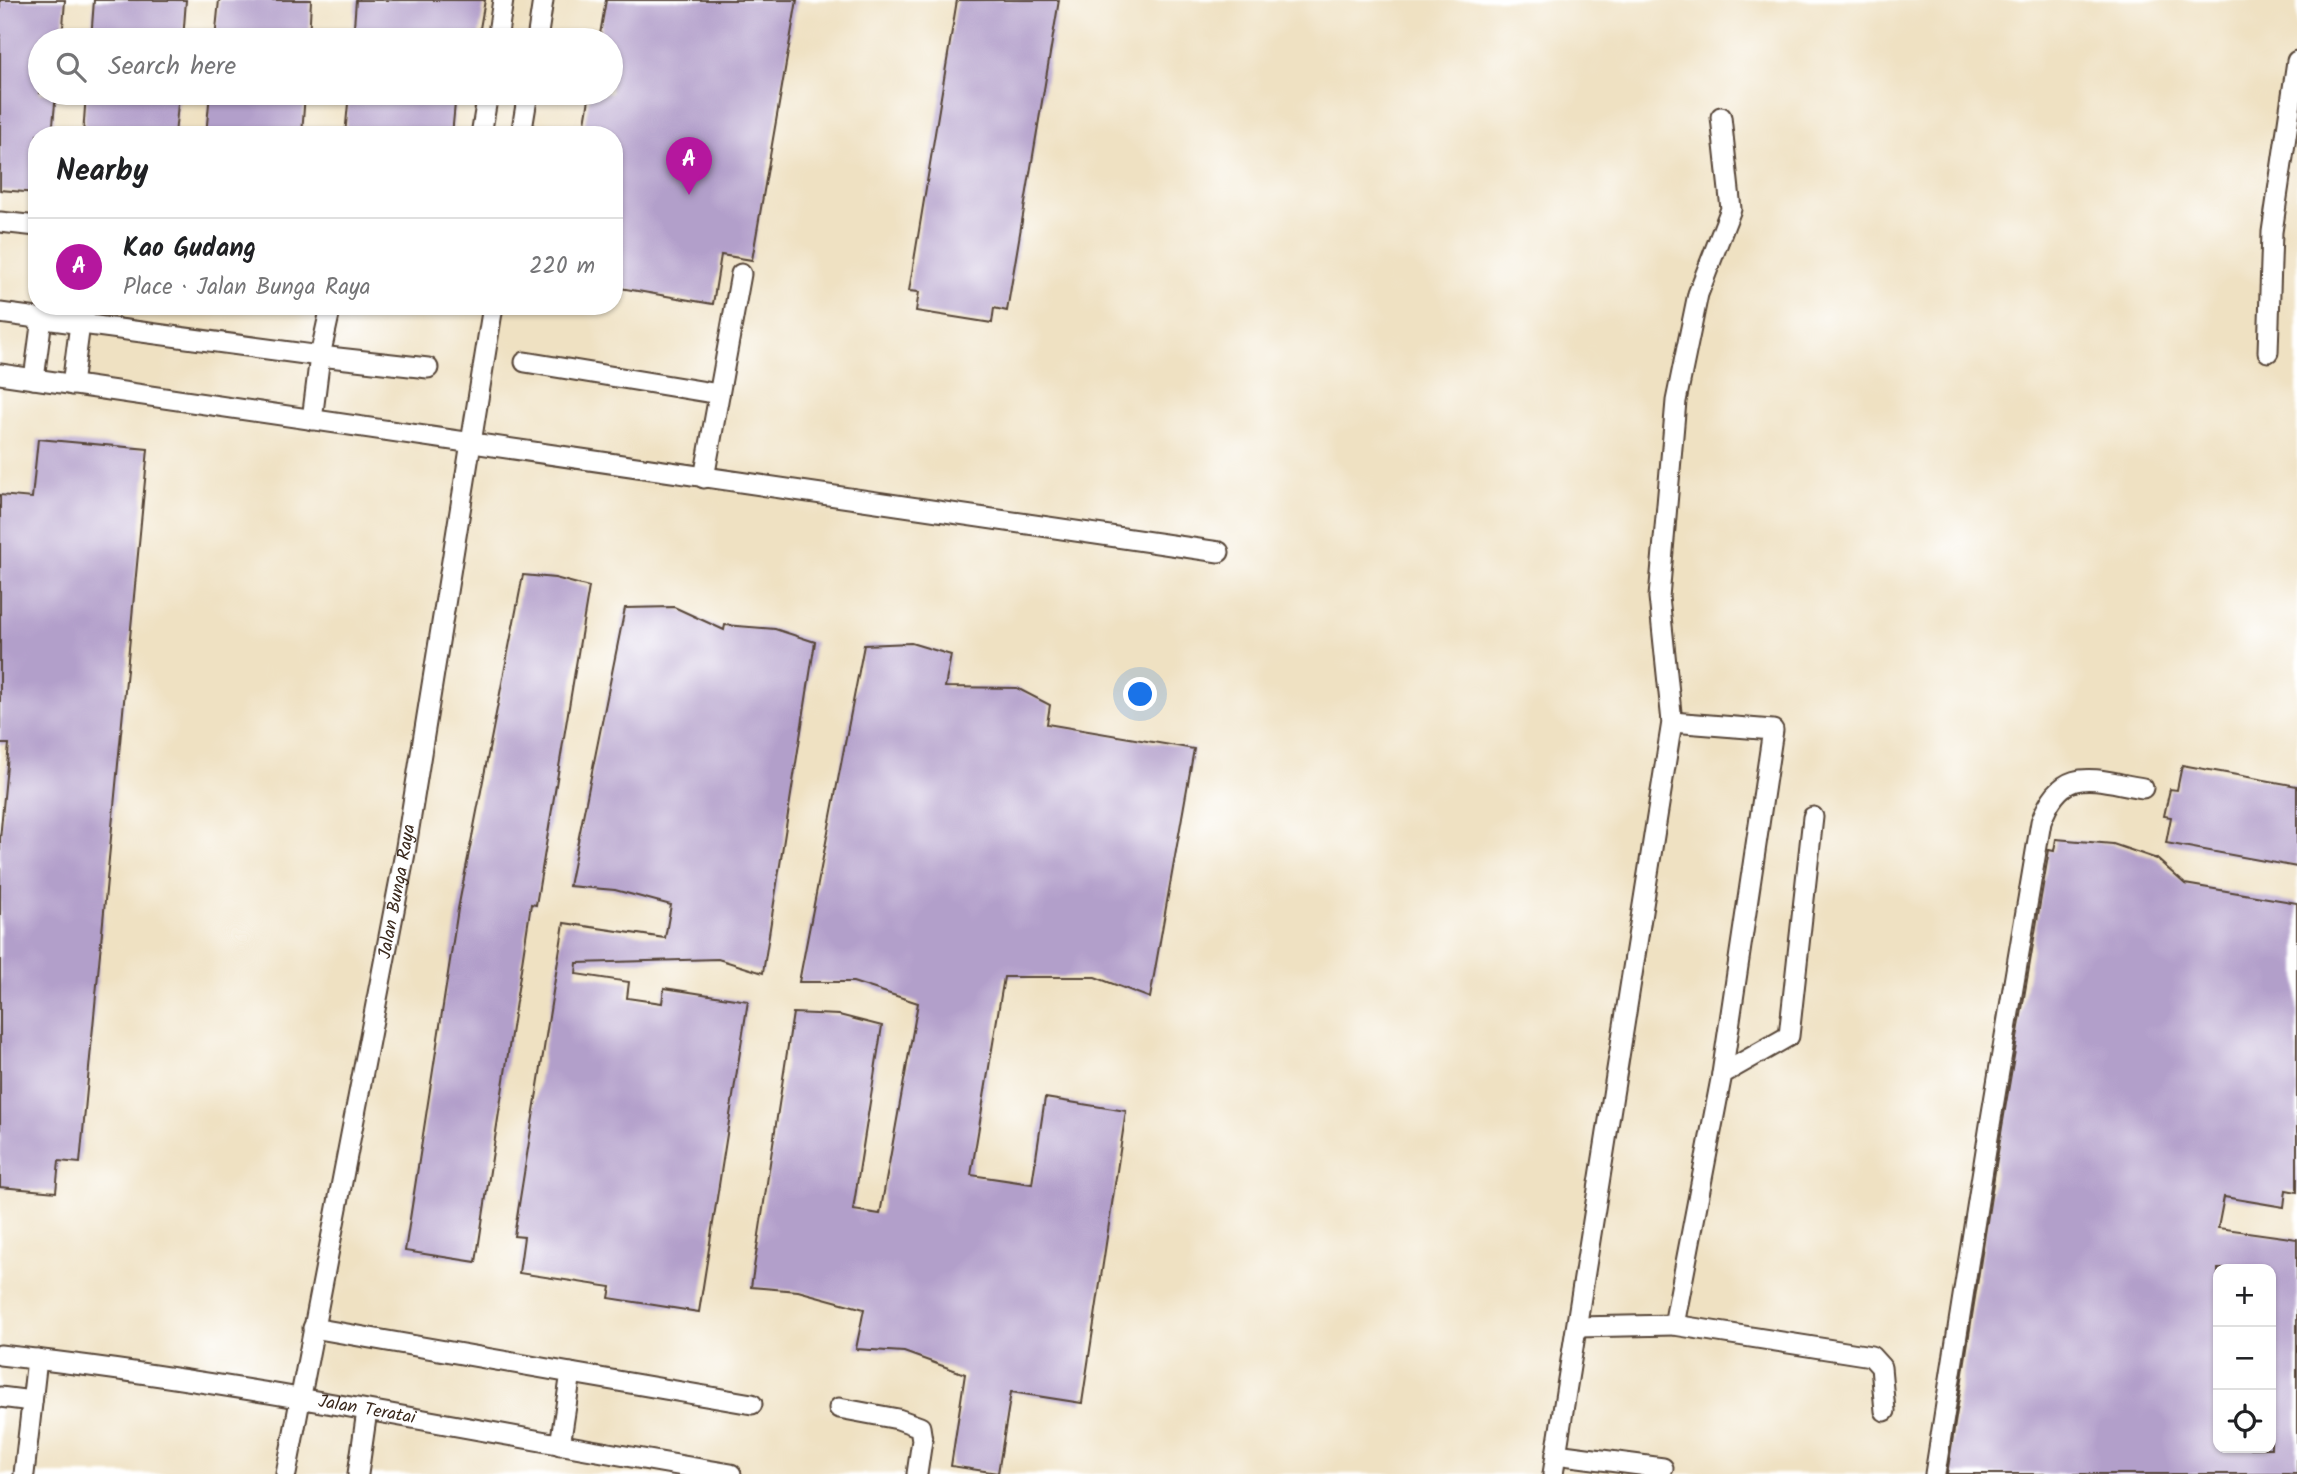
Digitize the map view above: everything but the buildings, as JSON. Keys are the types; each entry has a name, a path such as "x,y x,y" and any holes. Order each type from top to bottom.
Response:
{"street":[{"path":"499,28 503,0"},
{"path":"539,28 543,0"},
{"path":"2268,352 2272,232 2297,61"},
{"path":"482,126 486,105"},
{"path":"522,126 526,105"},
{"path":"1553,1474 1672,722 1659,597 1676,401 1698,294 1731,209 1721,117"},
{"path":"0,222 28,225"},
{"path":"704,478 741,274"},
{"path":"0,313 42,318 83,315 320,356 428,368"},
{"path":"72,385 83,315"},
{"path":"312,421 320,356 329,315"},
{"name":"Jalan Bunga Raya","path":"286,1474 405,853 492,315"},
{"path":"34,379 42,318"},
{"path":"525,362 719,394"},
{"path":"0,374 1219,552"},
{"path":"1672,722 1773,730 1722,1074 1674,1325"},
{"path":"1935,1474 2041,822 2048,804 2058,789 2067,783 2083,779 2143,788"},
{"path":"1722,1074 1789,1036 1813,817"},
{"path":"1577,1326 1674,1325 1871,1356 1881,1367 1885,1411"},
{"path":"313,1328 752,1404"},
{"name":"Jalan Teratai","path":"0,1355 299,1398 720,1473"},
{"path":"24,1474 37,1359"},
{"path":"560,1445 571,1373"},
{"path":"0,1397 32,1401"},
{"path":"839,1408 898,1419 920,1427 922,1440 917,1474"},
{"path":"363,1473 367,1412"},
{"path":"1556,1454 1662,1468"}],"place":[{"name":"Kao Gudang","path":"689,195"}]}
